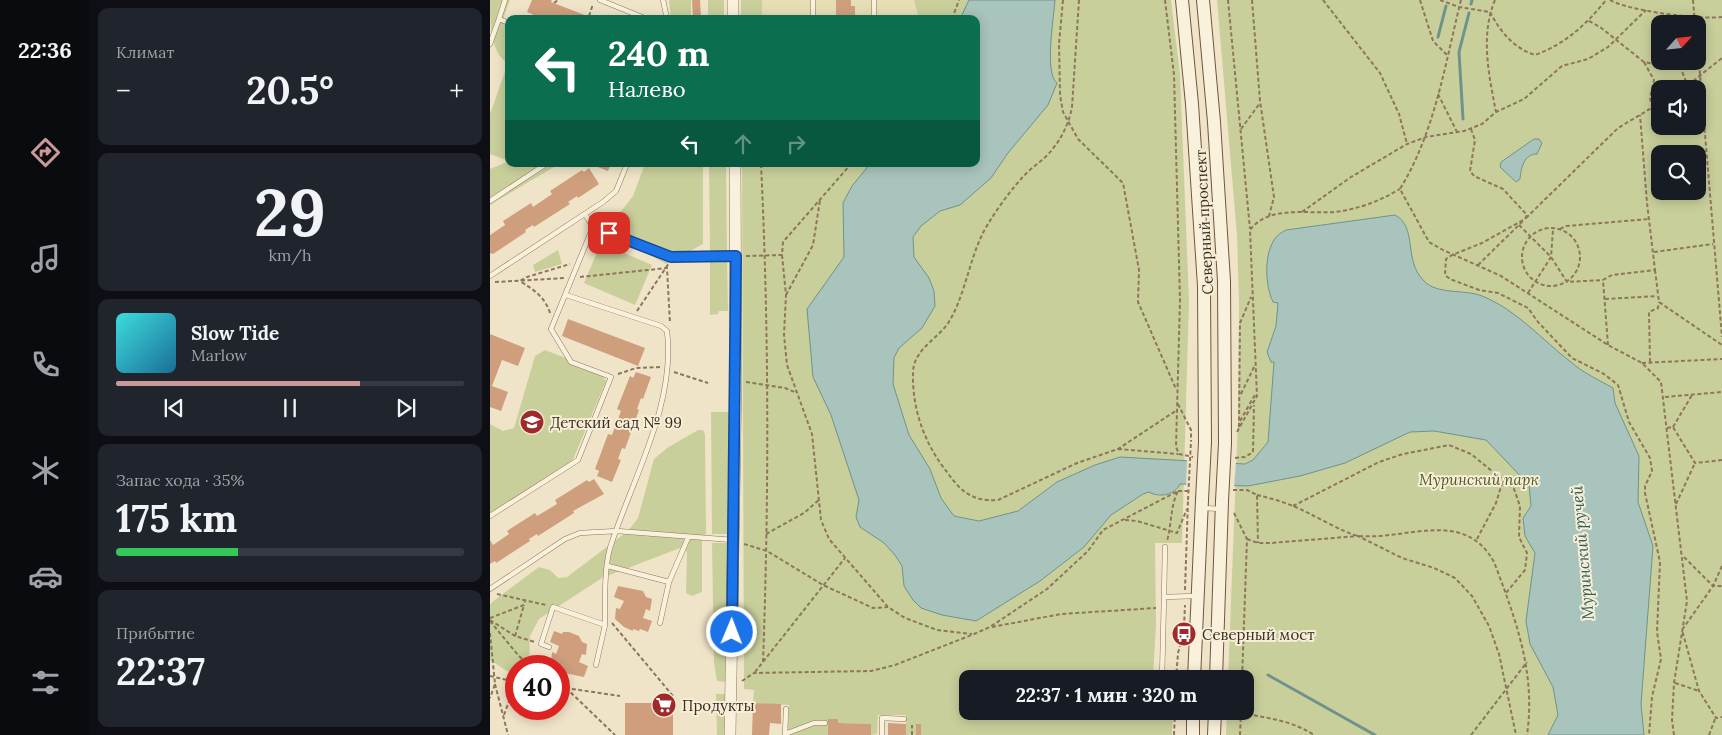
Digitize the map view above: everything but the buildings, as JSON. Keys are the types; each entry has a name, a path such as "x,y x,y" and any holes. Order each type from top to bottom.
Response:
{"main road":[{"name":"Северный проспект","path":"1182,0 1192,104 1204,286 1202,504"},
{"name":"Северный проспект","path":"1203,0 1214,122 1224,281 1225,506"},
{"path":"1194,670 1202,504"},
{"path":"1216,670 1225,506"},
{"path":"1193,735 1194,720"},
{"path":"1214,735 1215,720"}],"street":[{"path":"733,0 733,15"},
{"path":"730,735 736,381 735,167"}],"lane":[{"path":"490,44 505,0"},
{"path":"600,0 638,15"},
{"path":"620,0 622,8"},
{"path":"664,0 666,15"},
{"path":"813,0 813,15"},
{"path":"874,0 874,15"},
{"path":"499,19 505,21"},
{"path":"490,201 541,167"},
{"path":"490,276 585,214 616,191 626,167"},
{"path":"585,214 593,227 671,257 736,256"},
{"path":"490,516 578,460 611,377 571,362 551,329 593,227"},
{"path":"566,295 661,326 667,331 668,370 664,397 610,550 604,625 596,665"},
{"path":"1202,504 1225,506"},
{"path":"490,591 565,539 580,532 617,531 688,538 734,540"},
{"path":"660,624 669,582 688,538"},
{"path":"1162,670 1165,547"},
{"path":"608,566 669,582"},
{"path":"1164,597 1197,596"},
{"path":"549,647 541,644 553,607 604,625"},
{"path":"786,709 785,735 814,723 825,723"},
{"path":"882,735 882,718 904,719"}],"path":[{"path":"554,3 558,0"},
{"path":"589,15 596,0"},
{"path":"953,15 959,0"},
{"path":"1063,0 1059,44 1060,94 1063,112 1078,140 1123,183 1139,270 1138,302 1178,391"},
{"path":"1080,0 1069,124 1051,151 1021,178 982,235 949,321 928,342 918,358 913,370 918,418 929,447 956,484 971,497 983,501 998,500 1077,462 1118,449 1177,410"},
{"path":"1123,520 1137,521 1177,533 1188,507 1191,430 1177,402 1180,300 1174,76 1165,0"},
{"path":"1228,0 1250,230 1257,391 1256,401 1240,424"},
{"path":"1252,0 1260,101 1274,197 1269,216"},
{"path":"1323,0 1380,73 1399,114 1407,144"},
{"path":"1420,0 1432,41 1447,55"},
{"path":"1440,0 1460,7 1490,12"},
{"path":"1250,230 1259,220 1269,216 1302,212 1339,211 1374,203 1400,189 1415,163 1426,137 1461,0"},
{"path":"1495,0 1490,12 1487,32 1488,71 1496,112"},
{"path":"1490,12 1498,27 1512,42 1523,52 1535,55 1569,38 1589,21 1606,0"},
{"path":"1610,0 1646,10 1677,15"},
{"path":"1693,0 1695,15"},
{"path":"1302,212 1351,176 1407,144 1426,137 1471,129 1482,124 1496,112 1524,99 1562,66 1588,59 1616,40 1646,10"},
{"path":"1706,18 1722,17"},
{"path":"1589,21 1600,26 1644,62 1654,80"},
{"path":"1692,80 1722,58"},
{"path":"1644,62 1651,63"},
{"path":"1699,70 1722,337"},
{"path":"1438,92 1457,132"},
{"path":"1241,129 1260,101"},
{"path":"1477,265 1618,128 1651,108"},
{"path":"1640,115 1649,219 1659,302 1658,308 1649,312 1650,362"},
{"path":"1471,129 1475,140 1470,171 1474,176 1504,189 1524,210 1525,219"},
{"path":"761,167 766,384 767,551 763,662"},
{"path":"848,167 783,242 782,255 786,295 784,335 787,365 812,434 821,520 829,539 888,607 906,618 937,630 974,634"},
{"path":"1400,189 1429,242 1452,255 1477,265 1528,293 1608,345 1642,363 1661,382 1687,601 1674,683 1672,720 1674,735"},
{"path":"786,295 813,245 820,198"},
{"path":"1525,219 1482,243 1452,255 1446,260 1444,267 1445,275 1450,279 1480,290 1498,293 1528,308 1538,322 1572,358 1604,374 1618,385 1629,422 1646,449 1652,471 1645,486 1646,505 1660,562 1657,632 1660,659 1652,696 1649,735"},
{"path":"1649,219 1566,226 1560,229 1545,228 1531,236 1523,249 1523,264 1530,277 1537,282 1543,285 1558,286 1567,282 1603,280 1612,275 1655,270"},
{"path":"1519,224 1551,257 1567,282"},
{"path":"1528,293 1537,282 1551,257 1553,229"},
{"path":"1560,229 1573,237 1580,250 1580,266 1567,282"},
{"path":"1653,252 1713,244"},
{"path":"736,256 764,257 782,255"},
{"path":"632,317 667,268 671,257"},
{"path":"520,281 527,277 579,261"},
{"path":"490,282 573,278 667,268"},
{"path":"667,268 671,320 667,331"},
{"path":"1603,280 1608,345"},
{"path":"520,281 539,294 547,304 551,329"},
{"path":"1239,430 1240,323 1252,294"},
{"path":"1604,299 1657,296"},
{"path":"1659,302 1722,345"},
{"path":"1642,363 1722,359"},
{"path":"1240,396 1256,363"},
{"path":"736,381 786,388 796,393"},
{"path":"1664,397 1722,392"},
{"path":"1667,428 1673,427 1692,395"},
{"path":"1673,427 1695,463"},
{"path":"1293,506 1379,462 1403,454 1449,445 1472,454 1514,490 1520,506 1519,537 1527,553 1525,570 1506,594"},
{"path":"1118,449 1179,454"},
{"path":"1695,463 1722,460"},
{"path":"1676,506 1695,463"},
{"path":"1477,540 1496,503 1503,480"},
{"path":"754,673 872,671 895,665 974,634 990,627 1047,589 1088,551 1103,530 1178,491 1172,504 1169,532"},
{"path":"1256,495 1293,506 1402,558 1448,574 1464,587 1482,610 1499,654 1516,735"},
{"path":"766,535 804,513 820,499"},
{"path":"1225,506 1247,538 1258,543 1442,530 1463,532 1477,540 1487,549 1494,562 1527,662 1531,711 1528,735"},
{"path":"1242,670 1247,538"},
{"path":"734,540 767,551 823,585 873,608 888,607"},
{"path":"1683,556 1712,586 1722,586"},
{"path":"731,687 754,673 775,644 845,558"},
{"path":"1716,718 1699,691 1682,630 1712,586 1722,566"},
{"path":"490,591 553,607"},
{"path":"515,636 525,600"},
{"path":"490,620 524,605"},
{"path":"990,627 1061,614 1164,608"},
{"path":"605,615 673,696"},
{"path":"490,620 515,636 541,644"},
{"path":"490,620 518,655"},
{"path":"490,633 495,684 508,735"},
{"path":"546,655 549,647"},
{"path":"1471,735 1527,662"},
{"path":"490,676 505,680"},
{"path":"1674,683 1699,691"},
{"path":"490,698 495,684"},
{"path":"570,689 620,696"},
{"path":"570,692 615,735"},
{"path":"503,717 505,712"},
{"path":"1254,715 1301,726 1314,735"},
{"path":"1716,718 1722,718"},
{"path":"1709,735 1716,718"},
{"path":"1174,735 1175,720"},
{"path":"1240,735 1241,720"},
{"path":"912,725 912,735"}],"shaded area":[{"path":"762,0 914,0 918,15 762,15"}],"green space":[{"path":"490,0 510,0 502,22 505,25 505,60 494,45"},
{"path":"669,0 691,0 691,15 671,15"},
{"path":"708,0 724,0 724,15 708,15"},
{"path":"741,0 762,0 762,15 741,15"},
{"path":"914,0 1171,0 1180,74 1189,301 1182,543 1155,543 1156,624 1153,670 959,670 959,720 1173,720 1172,735 906,735 906,715 878,715 877,734 871,735 871,724 838,723 838,719 828,719 828,735 788,735 789,705 753,703 754,690 744,689 742,167 980,167 980,15 918,15"},
{"name":"Муринский парк","path":"1217,0 1722,0 1722,735 1226,735 1227,720 1254,720 1254,670 1228,670 1238,420 1239,303 1237,236"},
{"path":"505,72 505,160 490,154 490,114"},
{"path":"505,163 505,167 554,167 490,205 490,169"},
{"path":"644,167 703,167 703,244 666,264 608,231 609,227 633,196"},
{"path":"709,167 726,167 727,252 710,252"},
{"path":"601,243 652,265 635,305 584,283"},
{"path":"558,250 562,264 535,272 533,265"},
{"path":"710,261 727,261 728,311 719,311 718,314 710,315"},
{"path":"545,350 599,371 606,381 569,469 490,517 490,424 503,431 514,428 535,356"},
{"path":"711,412 729,412 728,534 712,534"},
{"path":"698,430 703,430 705,434 706,533 702,541 702,592 692,596 686,593 687,552 680,548 602,578 539,619 530,636 529,655 505,655 505,670 490,660 490,605 492,602 539,567 550,570 558,578 567,577 628,531 638,518 654,459 667,448"},
{"path":"712,543 728,543 726,682 717,681 714,663"},
{"path":"716,694 726,694 725,735 717,735"}],"water":[{"name":"Муринский ручей","path":"969,0 1055,0 1050,57 1053,77 1057,83 1048,105 1008,153 991,178 960,205 940,211 921,226 913,237 914,257 929,278 934,291 935,306 922,328 899,348 894,358 893,384 909,435 930,469 941,498 954,516 979,521 1018,511 1057,482 1095,465 1120,457 1245,464 1253,460 1268,442 1274,362 1271,362 1267,352 1276,326 1278,303 1273,302 1270,295 1267,279 1267,262 1274,240 1286,230 1395,215 1402,220 1406,228 1414,264 1424,281 1436,288 1475,294 1495,302 1518,317 1581,370 1613,388 1615,403 1639,456 1638,502 1653,546 1641,704 1644,735 1548,735 1558,715 1553,687 1530,644 1526,621 1535,553 1525,536 1523,518 1531,506 1529,485 1486,440 1434,431 1410,432 1345,463 1300,476 1248,486 1180,484 1171,493 1157,495 1149,492 1111,515 1084,547 1040,581 976,621 942,615 921,608 913,600 904,586 902,566 895,555 884,543 860,527 856,517 859,500 831,415 813,377 807,309 844,257 843,203 852,186 868,167 980,167 980,15 962,15"},
{"path":"1534,139 1539,139 1542,143 1537,154 1526,159 1522,166 1520,179 1516,182 1500,167 1501,162"}],"pier":[{"path":"1187,459 1236,461 1234,488 1186,487"}],"waterway":[{"path":"1471,4 1472,0"},
{"path":"1438,37 1446,6"},
{"path":"1463,119 1459,52 1469,13"},
{"path":"1268,675 1375,735"}],"place":[{"name":"Детский сад № 99","path":"532,422"},
{"name":"Северный мост","path":"1184,634"},
{"name":"Продукты","path":"664,705"}],"route":[{"path":"609,233 671,257 736,256 732,632"}]}
